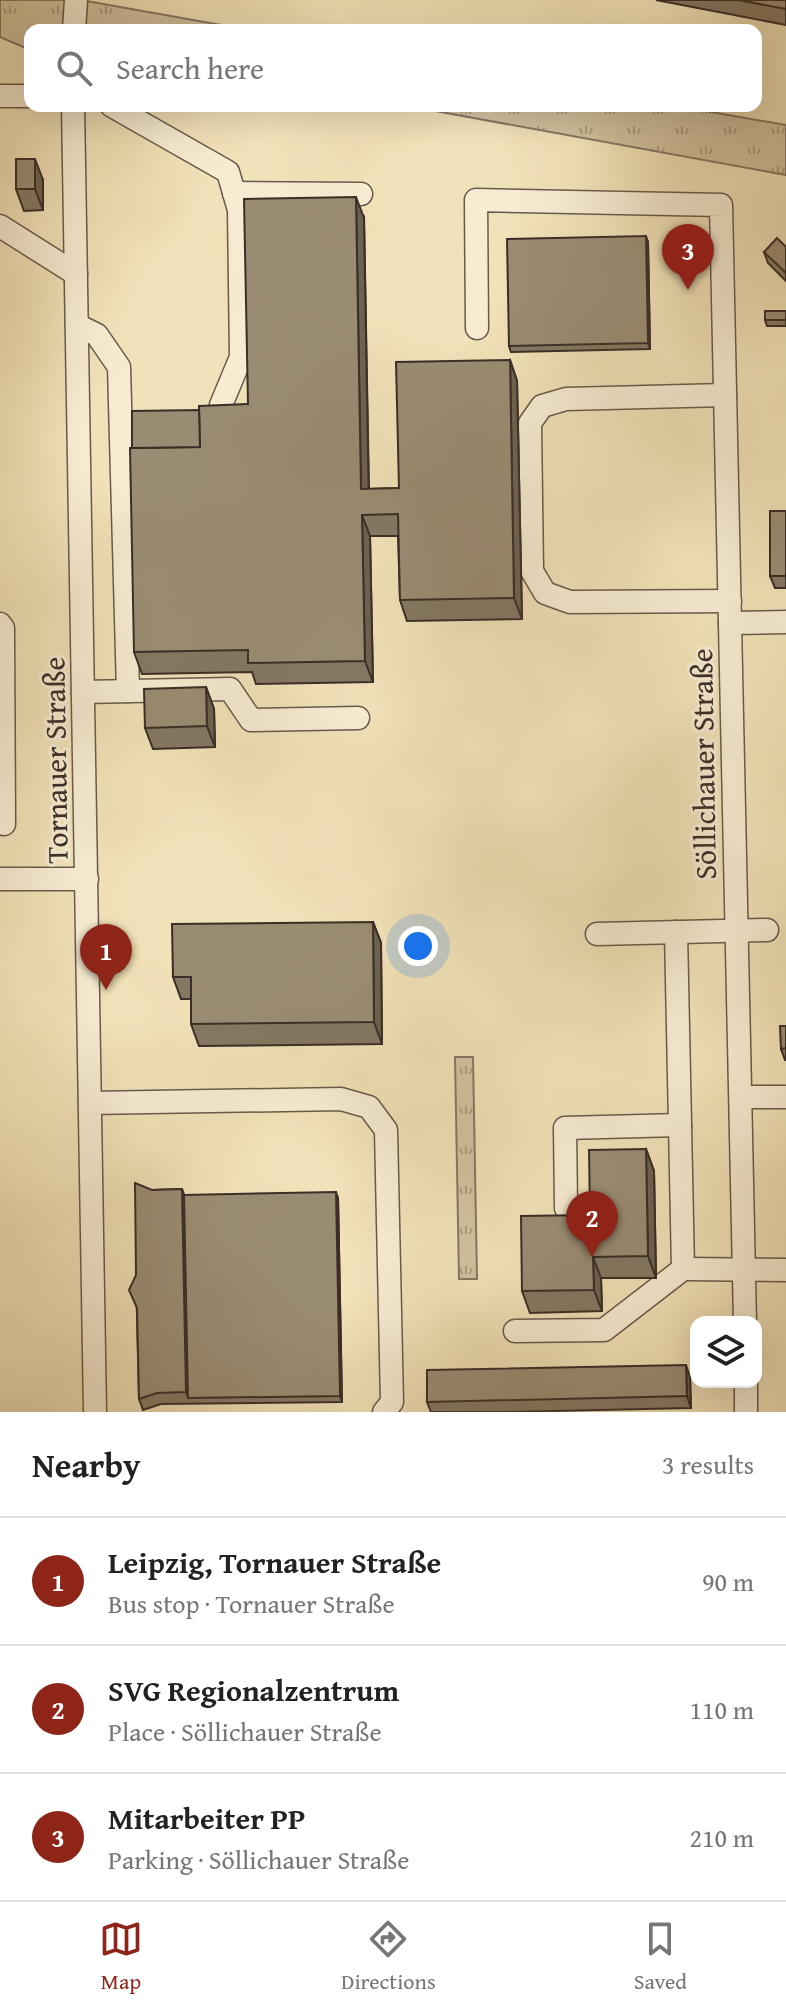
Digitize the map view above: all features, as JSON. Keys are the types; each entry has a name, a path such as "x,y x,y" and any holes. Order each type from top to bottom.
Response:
{"street":[{"path":"74,24 76,0"},
{"path":"0,96 24,96"},
{"name":"Tornauer Straße","path":"73,112 95,1412"},
{"path":"123,112 228,172 239,210 241,357 221,405 221,427"},
{"path":"234,193 361,194"},
{"name":"Söllichauer Straße","path":"477,328 476,200 721,205 745,1316"},
{"path":"0,226 76,274"},
{"path":"77,325 97,335 119,367 128,691"},
{"path":"725,395 566,399 542,406 530,423 532,571 545,593 570,602 730,612 786,622"},
{"path":"0,624 3,628 4,824"},
{"path":"83,692 229,681 251,720 358,718"},
{"path":"0,879 87,879"},
{"path":"597,934 767,930"},
{"path":"676,932 683,1269"},
{"path":"741,1097 786,1097"},
{"path":"90,1103 341,1099 369,1107 386,1130 392,1402 384,1412"},
{"path":"566,1208 565,1128 680,1125"},
{"path":"515,1331 604,1330 683,1269 786,1270"},
{"path":"746,1388 746,1412"}],"green space":[{"path":"0,0 81,0 215,24 24,24 24,47 0,37"},
{"path":"441,112 711,112 786,125 786,175"},
{"path":"455,1057 473,1057 477,1279 459,1279"}],"building":[{"path":"738,0 786,0 786,9"},
{"path":"16,159 35,159 35,189 16,189"},
{"path":"356,197 361,489 399,488 396,362 510,360 514,598 400,600 398,514 362,515 365,661 248,663 248,650 134,652 130,448 200,447 199,406 248,404 244,199"},
{"path":"646,236 648,343 509,346 507,239"},
{"path":"777,238 786,247 786,273 764,252"},
{"path":"765,311 786,311 786,320 765,320"},
{"path":"199,410 200,447 132,448 132,411"},
{"path":"770,511 786,511 786,576 770,576"},
{"path":"206,687 207,726 145,728 144,689"},
{"path":"373,922 374,1022 191,1024 191,977 173,977 172,924"},
{"path":"780,1026 786,1026 786,1048 781,1049"},
{"path":"646,1149 648,1256 593,1257 594,1290 522,1291 521,1216 590,1215 589,1150"},
{"path":"135,1183 152,1190 182,1189 186,1392 157,1393 139,1399 137,1308 129,1290 136,1275"},
{"path":"336,1192 340,1396 188,1398 184,1195"},
{"path":"686,1365 687,1396 427,1402 427,1370"}],"place":[{"name":"Mitarbeiter PP","path":"688,290"},
{"name":"Leipzig, Tornauer Straße","path":"106,990"},
{"name":"SVG Regionalzentrum","path":"592,1257"}]}
